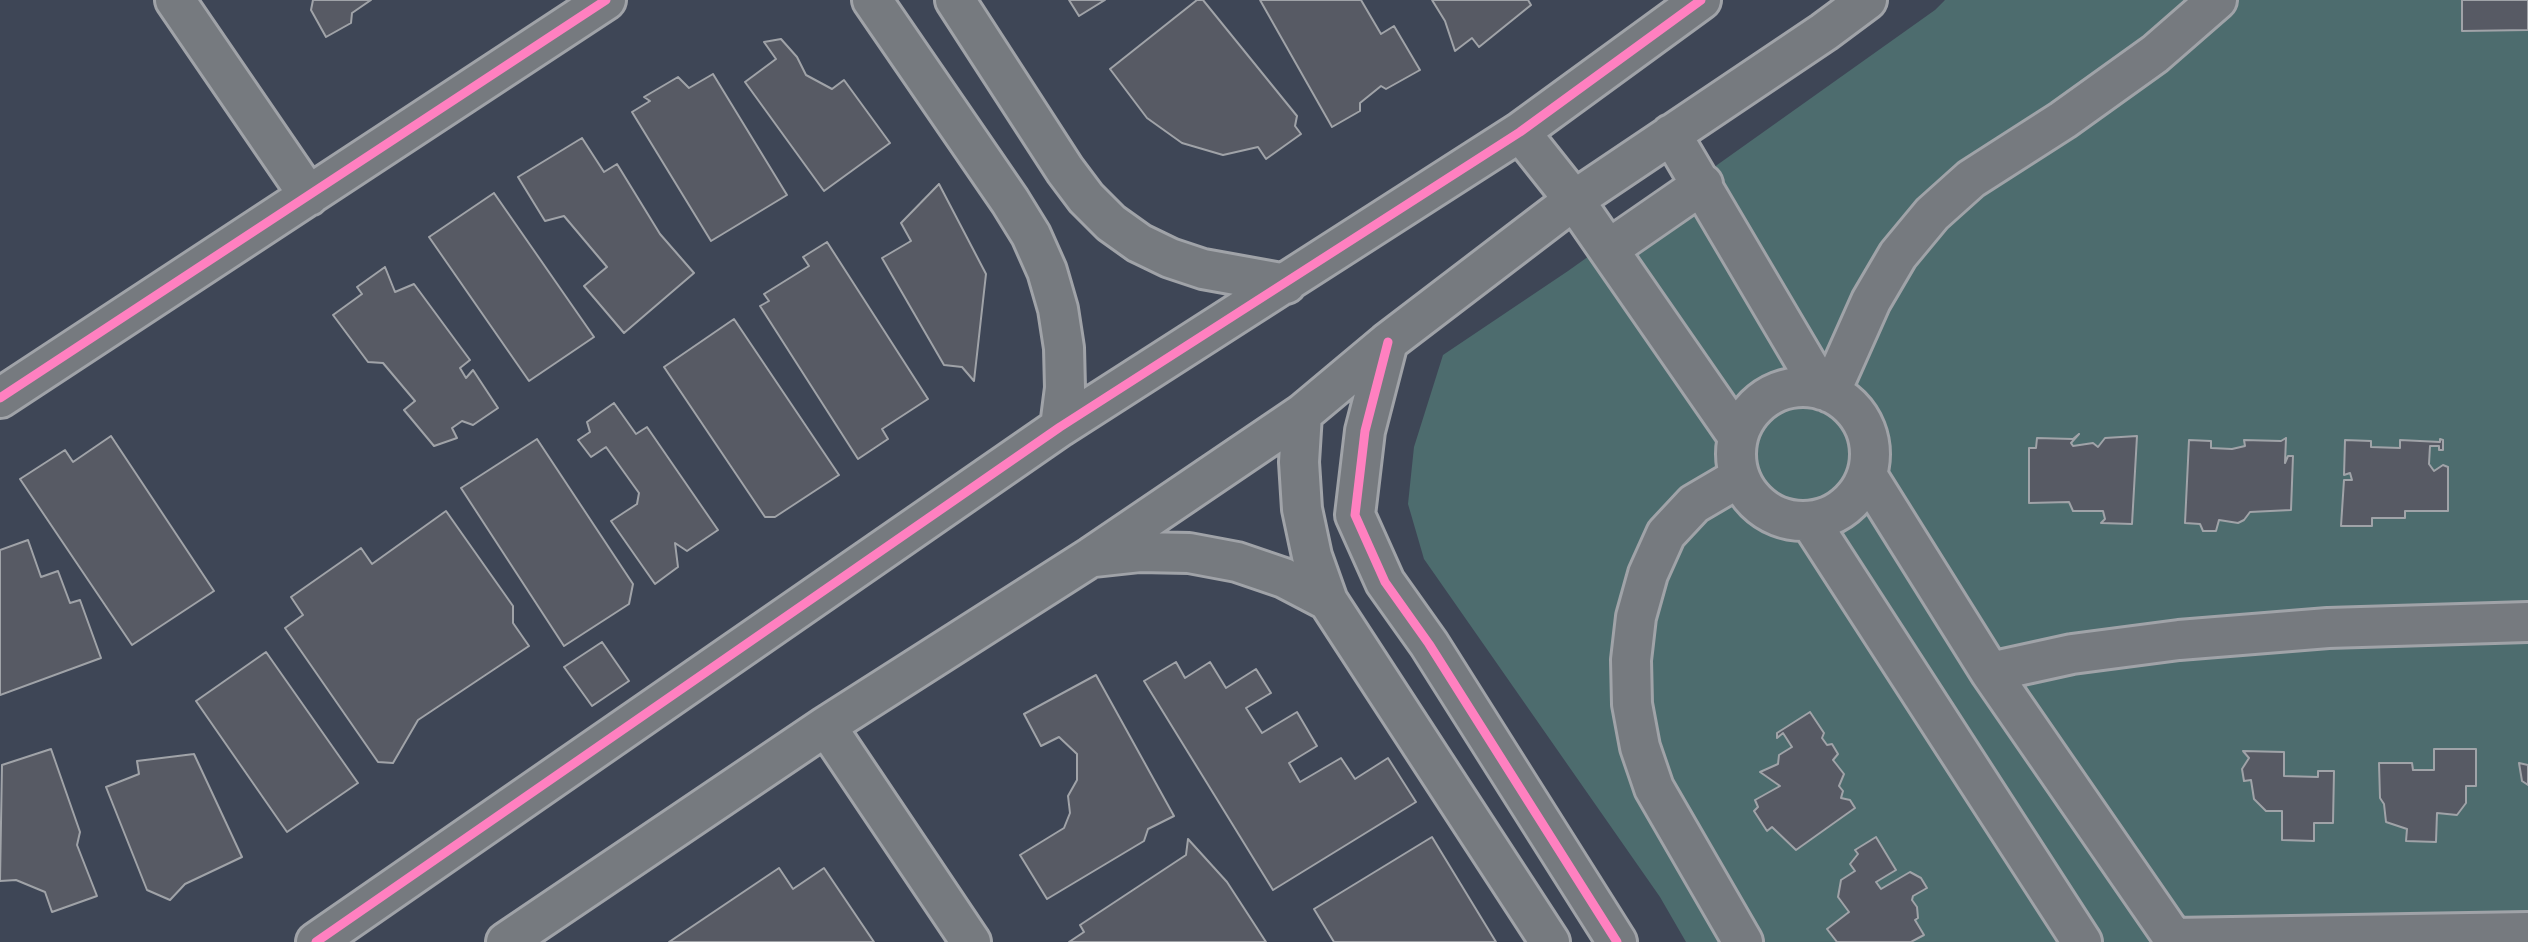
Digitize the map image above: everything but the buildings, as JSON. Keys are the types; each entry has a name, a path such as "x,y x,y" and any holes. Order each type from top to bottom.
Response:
{"street":[{"path":"175,0 309,196"},
{"path":"0,398 606,0"},
{"path":"872,0 1010,201 1031,235 1047,271 1058,309 1064,348 1065,388 1060,427"},
{"path":"955,0 1065,170 1086,198 1111,223 1139,243 1170,258 1203,269 1286,284"},
{"path":"316,942 1060,427 1520,132 1701,0"},
{"path":"506,942 826,726 1091,557 1302,414 1388,342 1574,200 1824,32 1867,0"},
{"path":"1826,392 1871,301 1898,255 1932,214 1971,179 2063,120 2155,54 2217,0"},
{"path":"1520,132 1574,200 1738,437"},
{"path":"1671,134 1826,392"},
{"path":"1609,249 1703,184"},
{"path":"1388,342 1365,431 1355,515 1385,582 1437,655 1617,942"},
{"path":"1804,388 1826,392 1847,404 1860,419 1868,437 1870,456 1867,475 1858,493 1846,507 1829,517 1810,521 1787,520 1767,512 1751,496 1740,477 1736,457 1738,437 1747,417 1763,401 1782,390 1804,388"},
{"path":"1302,414 1299,462 1302,509 1312,556 1328,601 1550,942"},
{"path":"1867,475 1990,671 2174,940 2528,932"},
{"path":"1740,477 1694,505 1666,534 1647,574 1636,617 1630,660 1632,704 1640,747 1654,788 1743,942"},
{"path":"1810,521 2082,942"},
{"path":"1091,557 1140,552 1189,553 1237,562 1272,574 1328,601"},
{"path":"1990,671 2072,654 2179,640 2328,628 2528,622"},
{"path":"826,726 971,942"}],"green space":[{"path":"1945,0 2528,0 2528,942 1686,942 1660,897 1424,559 1408,504 1414,447 1443,355 1568,271 1935,10"}],"cycle path":[{"path":"0,398 606,0"},
{"path":"316,942 1060,427 1520,132 1701,0"},
{"path":"1388,342 1365,431 1355,515 1385,582 1429,644 1617,942"}]}
